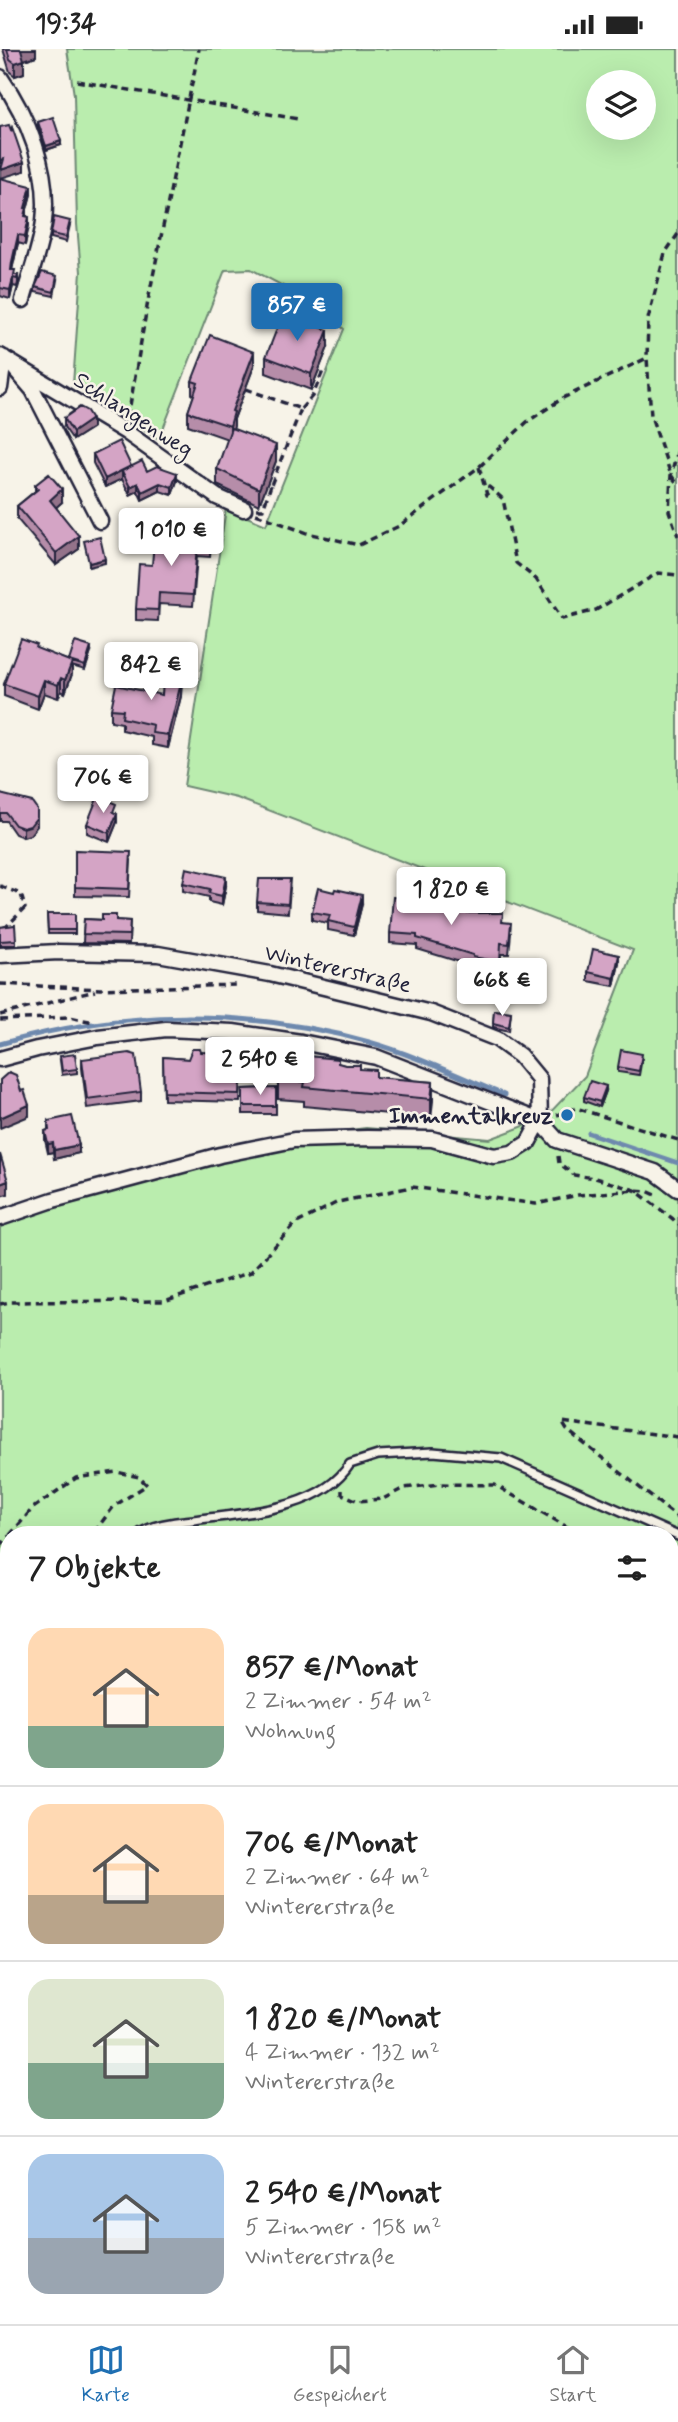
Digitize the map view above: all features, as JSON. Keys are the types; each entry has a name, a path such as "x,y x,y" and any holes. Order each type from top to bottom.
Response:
{"street":[{"path":"0,76 37,149 43,184 44,220 23,300"},
{"path":"0,388 2,357"},
{"path":"2,357 33,390 100,521"},
{"name":"Schlangenweg","path":"2,357 126,432 217,497 244,509"},
{"name":"Wintererstraße","path":"0,955 59,951 158,954 270,974 431,1013 497,1039 520,1056 539,1079 541,1121"},
{"path":"0,1059 37,1048 166,1029 233,1032 376,1057 541,1121 557,1140 655,1172 673,1194"},
{"path":"0,1218 54,1200 220,1154 294,1140 432,1139 494,1156 512,1153 528,1143 541,1121"}],"lane":[{"path":"158,1526 300,1501 342,1477 350,1464 377,1455 433,1453 501,1458 655,1526"}],"path":[{"path":"126,432 148,301 199,49"},
{"path":"77,81 298,119"},
{"path":"678,234 665,253 648,319 647,358 651,416 671,475 678,485"},
{"path":"244,509 307,533 359,545 399,526 479,467 527,422 563,398 647,358"},
{"path":"244,509 262,509 269,484 301,409 313,395 323,371 319,369"},
{"path":"246,389 301,409"},
{"path":"678,450 671,475 669,511 678,536"},
{"path":"479,467 487,495 489,487 503,499 516,563 537,579 562,619 596,610 658,573 678,575"},
{"path":"0,886 21,894 25,908 8,926 0,929"},
{"path":"0,984 100,989 244,985"},
{"path":"0,1015 100,989"},
{"path":"0,1020 69,1017 94,1021"},
{"path":"541,1121 576,1108 678,1140"},
{"path":"557,1140 559,1163 574,1175 595,1178 635,1190 678,1225"},
{"path":"0,1304 164,1301 251,1272 296,1224 338,1202 412,1187 536,1204 578,1195 635,1190 673,1194"},
{"path":"678,1437 562,1422 567,1430 678,1518"},
{"path":"17,1526 33,1508 76,1478 117,1472 139,1477 147,1485 114,1506 99,1526"},
{"path":"354,1499 383,1499 404,1488 440,1484 495,1485 566,1526"}],"green space":[{"path":"67,49 678,49 678,1526 0,1526 0,1217 217,1147 366,1128 490,1139 545,1118 585,1076 633,950 237,798 184,786 226,508 266,525 344,329 304,297 251,269 225,270 159,439 73,384 81,272 77,224 74,95"}],"building":[{"path":"7,49 21,49 24,60 15,63 10,59"},
{"path":"53,117 61,141 46,146 38,122"},
{"path":"9,125 24,162 1,170 4,159 0,160 0,127"},
{"path":"0,178 31,186 25,208 25,216 29,217 25,236 18,235 12,262 11,270 15,270 14,275 18,275 17,279 13,278 10,290 0,288"},
{"path":"54,217 70,221 66,237 51,234"},
{"path":"42,272 57,276 54,292 35,287"},
{"path":"283,313 328,330 311,374 266,357"},
{"path":"210,335 254,352 232,411 234,412 230,426 188,412 198,383 192,381"},
{"path":"80,407 87,411 92,419 73,432 64,418"},
{"path":"231,428 276,445 259,489 217,469"},
{"path":"119,441 131,466 105,479 93,454"},
{"path":"142,461 147,471 157,466 177,473 172,487 160,483 142,492 138,483 130,487 122,471"},
{"path":"49,474 62,489 50,500 79,536 56,553 17,506 38,489 35,485"},
{"path":"182,527 211,529 210,546 197,545 193,595 159,593 158,610 136,609 139,564 152,565 154,541 181,543"},
{"path":"100,537 105,559 89,563 84,541"},
{"path":"21,639 72,662 65,680 61,678 58,685 44,680 38,696 4,684"},
{"path":"75,642 91,647 85,666 69,661"},
{"path":"164,666 182,667 181,683 168,735 152,733 153,725 122,718 123,710 111,709 116,685 162,695"},
{"path":"0,794 32,802 37,809 37,817 30,826 23,828 15,825 6,813 0,813"},
{"path":"98,796 116,804 113,812 117,814 109,833 87,824"},
{"path":"75,850 131,852 129,889 75,887"},
{"path":"186,868 226,877 222,896 209,893 210,889 183,883"},
{"path":"259,879 290,879 288,904 257,902"},
{"path":"318,888 362,895 354,927 328,921 330,915 312,912"},
{"path":"393,897 456,902 455,913 503,913 502,922 511,923 509,944 501,943 500,962 473,957 417,938 417,935 390,933"},
{"path":"47,914 75,914 75,930 48,930"},
{"path":"102,915 116,915 116,920 130,921 129,935 83,934 84,919 102,920"},
{"path":"15,925 16,940 0,941 0,927"},
{"path":"593,949 619,955 614,978 588,972"},
{"path":"494,1010 511,1012 509,1027 493,1023"},
{"path":"235,1046 239,1054 242,1054 240,1094 164,1092 163,1057 188,1059 192,1049 229,1053"},
{"path":"281,1050 309,1052 308,1056 338,1059 338,1063 345,1065 360,1065 360,1069 376,1070 376,1077 433,1082 431,1099 304,1087 305,1082 278,1080"},
{"path":"621,1050 642,1054 639,1071 618,1067"},
{"path":"129,1053 136,1055 141,1092 87,1099 82,1059"},
{"path":"75,1054 77,1069 62,1071 60,1056"},
{"path":"9,1072 16,1075 29,1105 0,1118 0,1080"},
{"path":"590,1081 606,1086 600,1102 584,1097"},
{"path":"276,1088 276,1106 243,1106 243,1089"},
{"path":"72,1116 79,1145 54,1150 53,1143 48,1144 45,1131 49,1130 48,1121"},
{"path":"0,1154 8,1181 0,1184"}],"waterway":[{"path":"0,1044 92,1024 184,1017 231,1018 277,1023 369,1042 504,1095"},
{"path":"589,1133 678,1163"}],"place":[{"name":"Immentalkreuz","path":"567,1115"}]}
